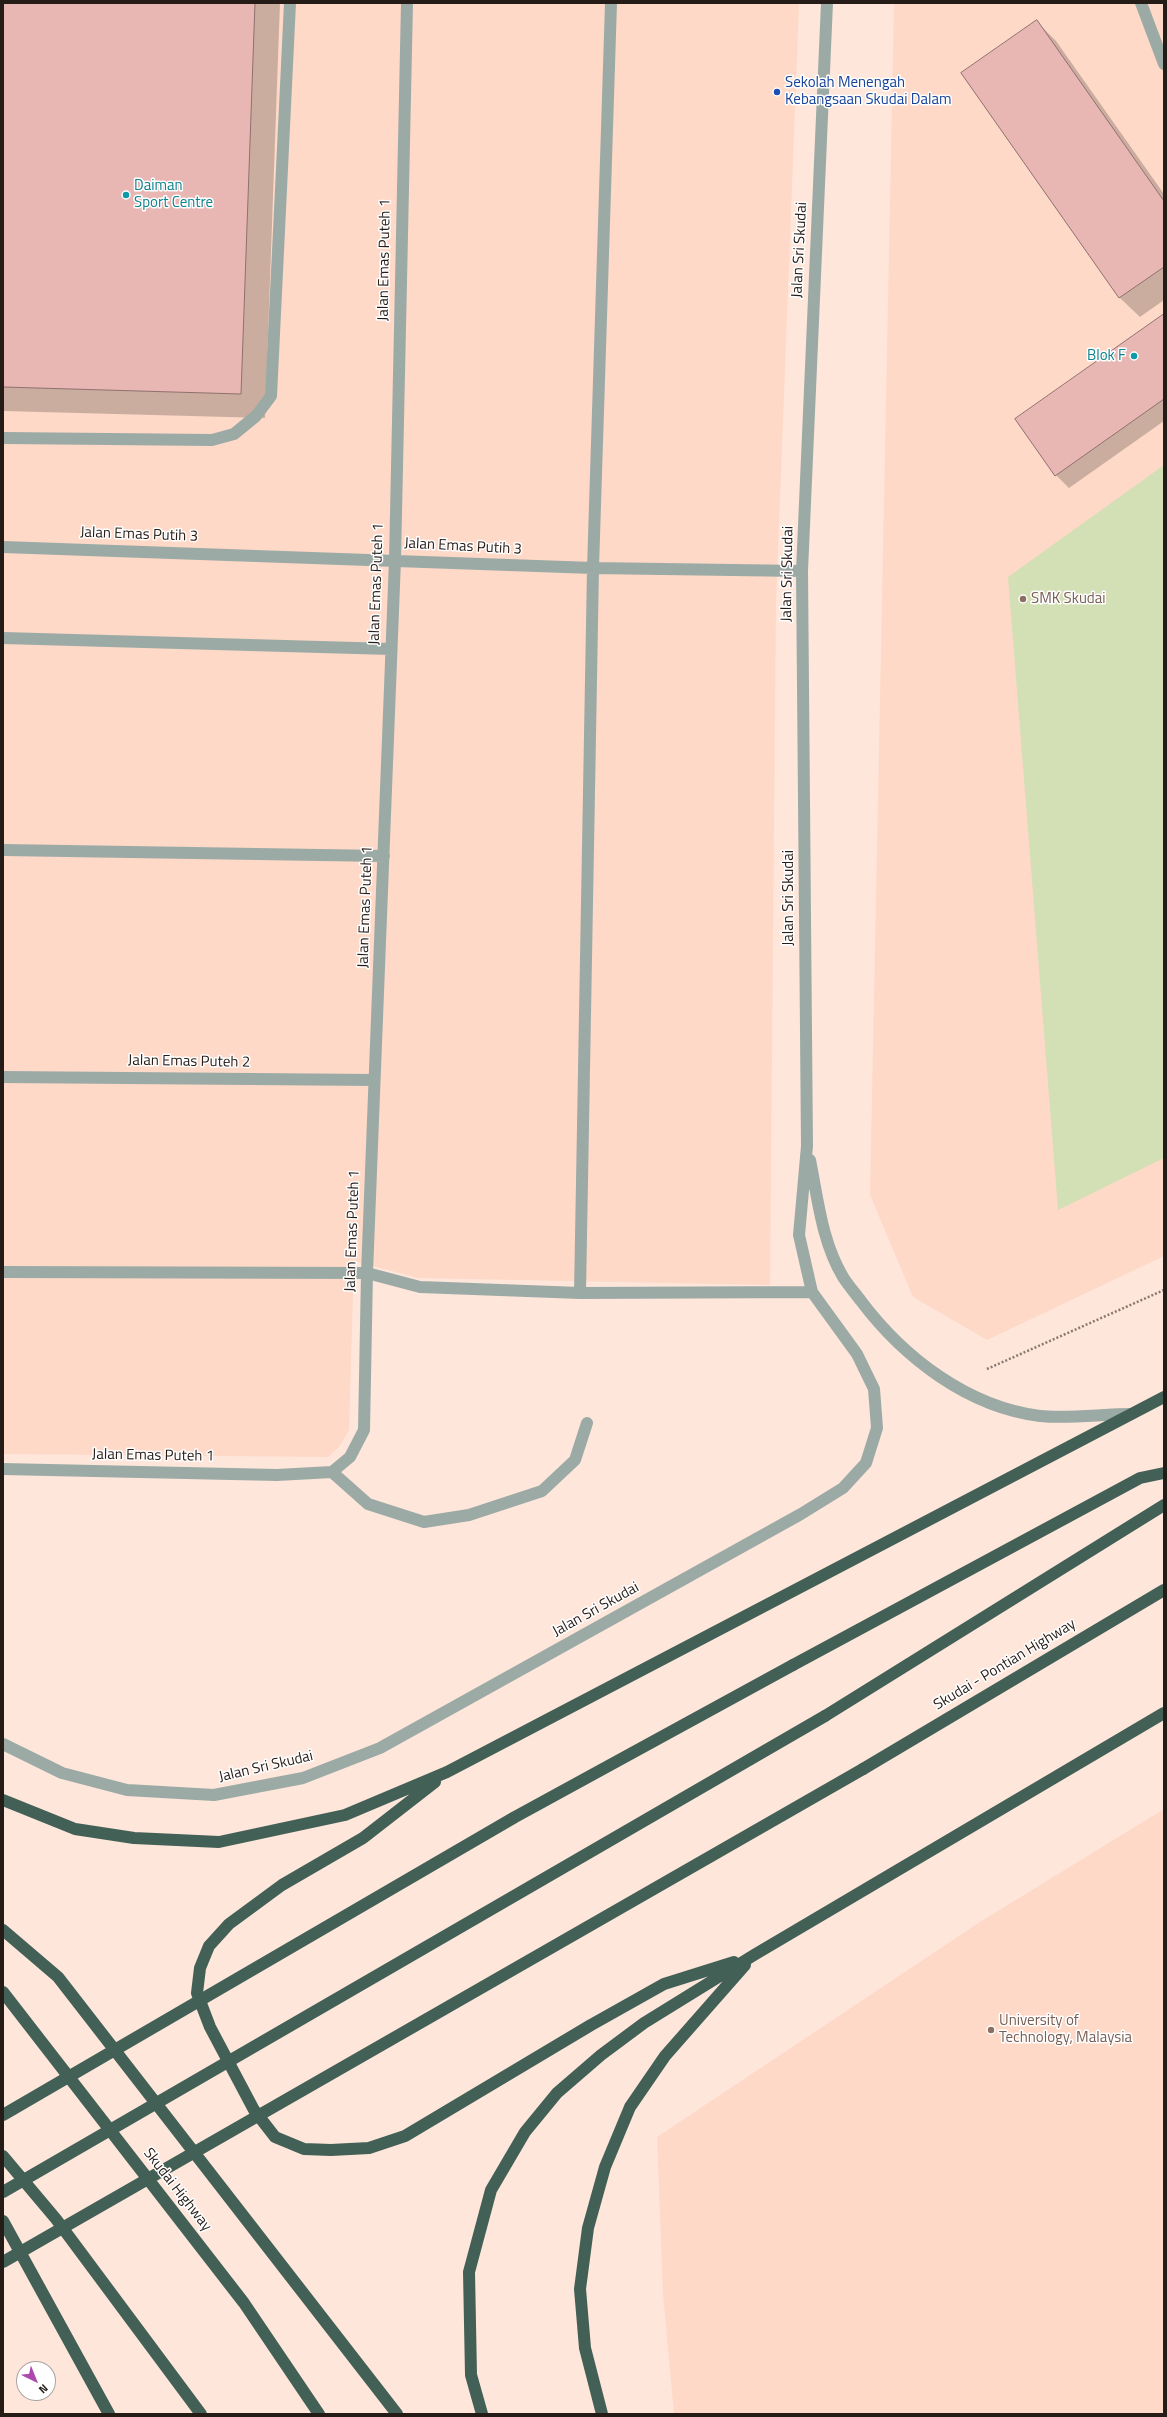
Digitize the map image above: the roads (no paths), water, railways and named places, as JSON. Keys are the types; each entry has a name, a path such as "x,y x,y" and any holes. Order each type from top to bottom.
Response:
{"highway":[{"path":"3,1800 75,1829 134,1838 219,1842 345,1815 447,1772 1164,1396"},
{"path":"3,2115 515,1816 793,1664 1140,1478 1164,1473"},
{"path":"3,2192 825,1716 1164,1505"},
{"name":"Skudai - Pontian Highway","path":"3,2262 863,1769 1164,1590"},
{"path":"482,2414 471,2375 469,2272 491,2190 525,2132 557,2093 601,2055 644,2023 754,1955 1164,1713"},
{"path":"447,1772 363,1838 270,1894 229,1924 209,1946 200,1968 197,1993 210,2027 254,2110 275,2137 304,2149 332,2150 369,2148 405,2136 584,2029 664,1984 754,1955"},
{"path":"3,1930 58,1977 397,2414"},
{"path":"602,2414 585,2348 580,2289 588,2228 605,2167 630,2106 665,2056 754,1955"},
{"name":"Skudai Highway","path":"3,1992 244,2302 318,2414"},
{"path":"3,2156 56,2219 201,2414"},
{"path":"3,2221 109,2414"}],"street":[{"path":"3,438 212,440 234,434 256,416 271,396 290,3"},
{"name":"Jalan Emas Puteh 1","path":"3,1469 277,1475 332,1472 350,1457 364,1430 367,1273 395,560 407,3"},
{"path":"580,1293 593,568 611,3"},
{"name":"Jalan Sri Skudai","path":"3,1744 62,1773 126,1790 214,1795 303,1778 380,1748 794,1518 843,1488 866,1463 878,1428 874,1389 857,1354 812,1292 799,1235 807,1146 802,571 827,3"},
{"path":"1141,3 1164,64"},
{"name":"Jalan Emas Putih 3","path":"3,546 593,568 802,571"},
{"path":"3,638 391,649"},
{"path":"3,850 384,856"},
{"name":"Jalan Emas Puteh 2","path":"3,1077 374,1080"},
{"name":"Jalan Sri Skudai","path":"807,1146 825,1234 843,1277 879,1326 910,1355 952,1385 1002,1408 1041,1416 1131,1414"},
{"path":"3,1272 367,1273 420,1287 580,1293 812,1292"},
{"path":"332,1472 368,1504 424,1522 469,1515 542,1491 575,1460 587,1423"}],"place":[{"name":"Sekolah Menengah Kebangsaan Skudai Dalam","path":"777,92"},
{"name":"Daiman Sport Centre","path":"126,195"},
{"name":"Blok F","path":"1134,356"},
{"name":"SMK Skudai","path":"1023,599"},
{"name":"University of Technology, Malaysia","path":"991,2030"}]}
